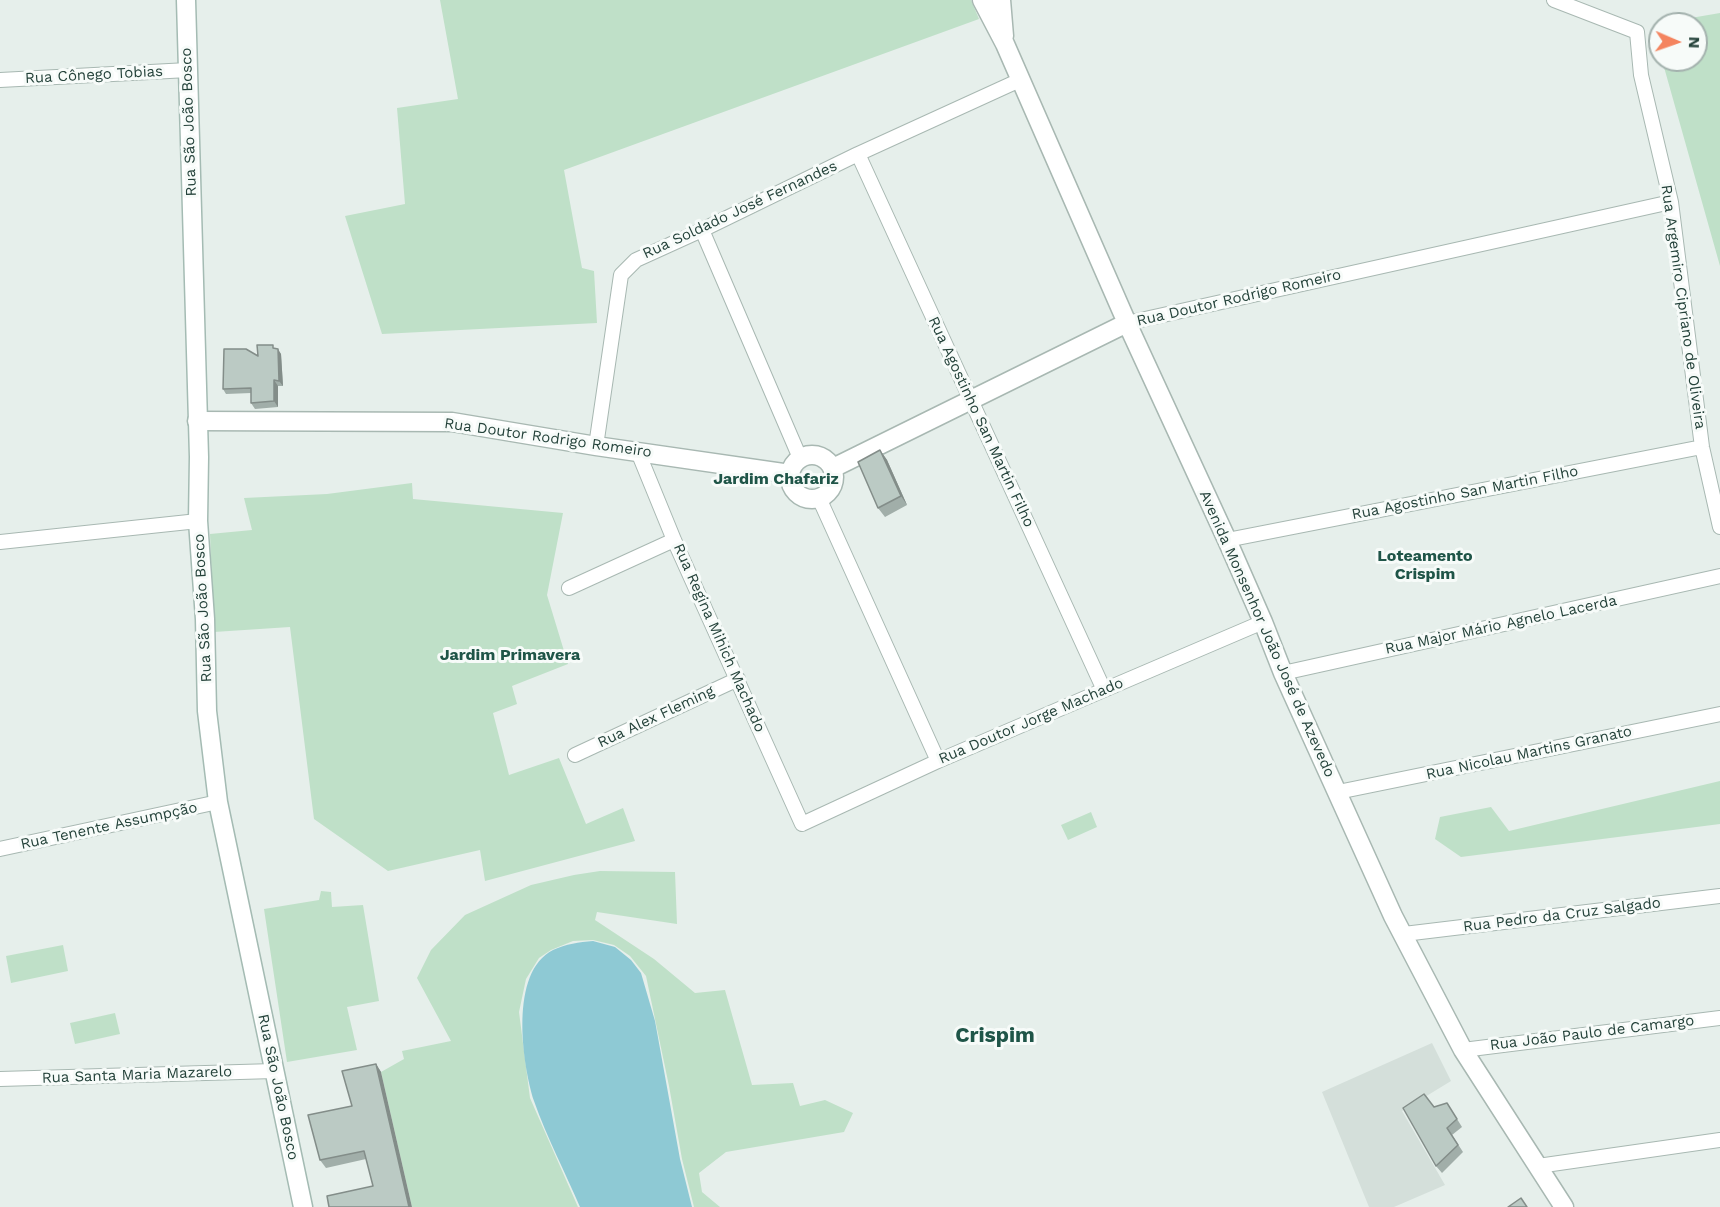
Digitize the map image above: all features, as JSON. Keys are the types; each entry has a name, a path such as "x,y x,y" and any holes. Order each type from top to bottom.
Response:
{"street":[{"name":"Rua São João Bosco","path":"186,0 199,457 198,521 205,619 207,711 218,802 303,1207"},
{"path":"982,0 1005,44"},
{"path":"1001,0 1005,44"},
{"name":"Rua Argemiro Cipriano de Oliveira","path":"1554,0 1637,32 1641,75 1671,202 1702,447 1720,527"},
{"name":"Avenida Monsenhor João José de Azevedo","path":"1005,44 1127,323 1227,540 1283,673 1393,916 1464,1050 1564,1207"},
{"name":"Rua Cônego Tobias","path":"0,80 188,70"},
{"name":"Rua Soldado José Fernandes","path":"596,446 621,275 636,260 1020,80"},
{"name":"Rua Agostinho San Martin Filho","path":"858,154 1104,690"},
{"name":"Rua Doutor Rodrigo Romeiro","path":"833,468 1127,323 1671,202"},
{"path":"702,230 795,466 792,485 798,494 808,499 819,498 830,492 835,480 833,468 825,458 813,454 795,466"},
{"name":"Rua Doutor Rodrigo Romeiro","path":"197,421 452,422 638,452 795,466"},
{"name":"Rua Agostinho San Martin Filho","path":"1227,540 1702,447"},
{"name":"Rua Regina Mihich Machado","path":"638,452 674,540 802,824"},
{"path":"819,498 938,761"},
{"path":"0,542 198,521"},
{"path":"569,588 674,540"},
{"name":"Rua Major Mário Agnelo Lacerda","path":"1283,673 1720,576"},
{"name":"Rua Doutor Jorge Machado","path":"802,824 938,761 1263,622"},
{"name":"Rua Alex Fleming","path":"574,755 738,679"},
{"name":"Rua Nicolau Martins Granato","path":"1338,792 1720,714"},
{"name":"Rua Tenente Assumpção","path":"0,849 218,802"},
{"name":"Rua Pedro da Cruz Salgado","path":"1404,934 1720,896"},
{"name":"Rua João Paulo de Camargo","path":"1464,1050 1720,1018"},
{"name":"Rua Santa Maria Mazarelo","path":"0,1079 274,1071"},
{"path":"1538,1166 1720,1140"}],"shaded area":[{"path":"1432,1043 1451,1081 1402,1111 1445,1185 1394,1207 1369,1207 1322,1092"}],"green space":[{"path":"440,0 971,0 979,19 564,170 582,268 594,271 597,323 382,334 345,216 405,204 397,108 458,99"},
{"path":"1720,13 1720,266 1665,72 1708,72 1708,15"},
{"path":"412,483 413,499 563,513 547,595 568,664 512,686 517,704 493,713 509,775 559,758 586,824 623,808 635,841 485,881 480,850 388,871 314,819 290,627 214,632 210,534 252,530 244,498 327,494"},
{"path":"1720,781 1720,824 1461,857 1435,839 1440,817 1491,807 1509,831"},
{"path":"1091,812 1097,827 1068,840 1061,825"},
{"path":"600,871 675,872 677,924 597,912 595,920 654,959 695,993 725,990 752,1085 793,1083 800,1106 825,1100 853,1113 844,1132 726,1152 699,1173 702,1192 720,1207 694,1207 682,1159 646,976 630,956 614,945 593,940 573,941 539,958 526,979 519,1012 530,1098 578,1207 412,1207 381,1072 404,1059 402,1051 451,1041 417,978 431,950 465,915 531,885"},
{"path":"321,891 331,892 332,907 363,905 379,1001 347,1007 357,1050 287,1062 264,909 319,900"},
{"path":"63,945 68,971 11,983 6,956"},
{"path":"115,1013 120,1034 75,1044 70,1023"}],"water":[{"path":"593,941 615,947 631,960 641,973 655,1021 680,1159 692,1207 580,1207 539,1115 530,1085 523,1042 524,997 539,961 553,950 563,946"}],"building":[{"path":"257,345 273,345 273,348 278,349 279,381 274,380 274,401 251,403 251,388 223,389 224,349 246,349 258,356"},
{"path":"880,450 901,496 878,508 858,462"},
{"path":"376,1064 409,1207 329,1207 327,1196 373,1186 364,1151 320,1160 308,1115 352,1106 342,1071"},
{"path":"1424,1094 1434,1107 1447,1103 1457,1119 1447,1128 1458,1145 1436,1166 1403,1108"},
{"path":"1521,1198 1527,1207 1508,1207"}],"district":[{"name":"Jardim Chafariz","path":"776,479"},
{"name":"Loteamento Crispim","path":"1425,565"},
{"name":"Jardim Primavera","path":"510,655"},
{"name":"Crispim","path":"995,1036"}]}
